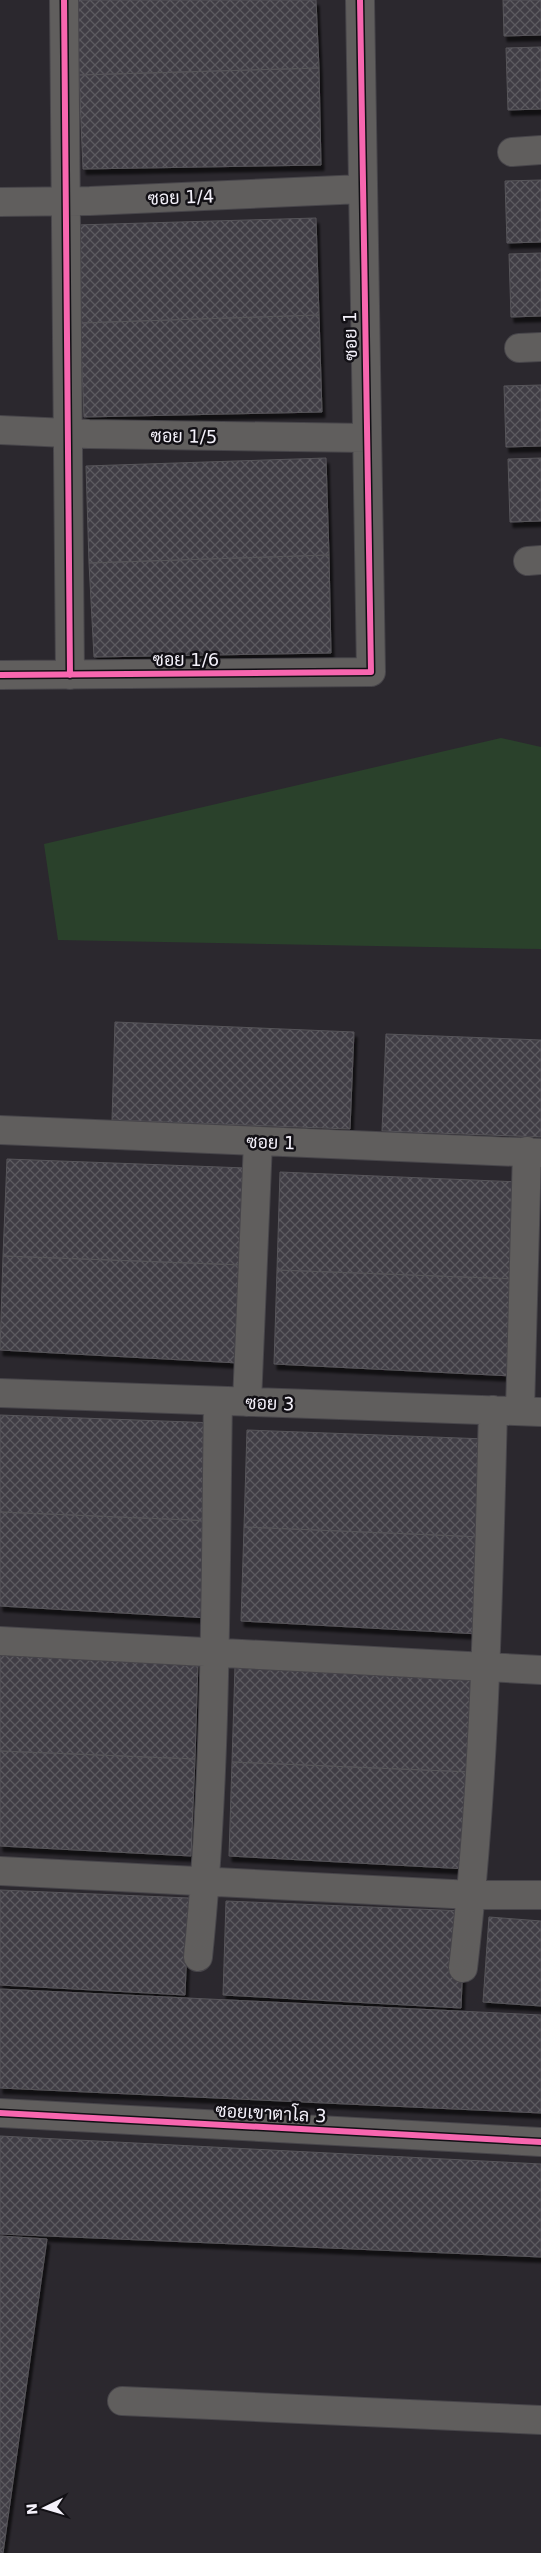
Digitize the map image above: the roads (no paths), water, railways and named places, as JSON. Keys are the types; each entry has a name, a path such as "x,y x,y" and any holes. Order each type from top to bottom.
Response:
{"street":[{"path":"64,0 70,674"},
{"name":"ซอย 1","path":"360,0 372,672"},
{"path":"512,152 541,150"},
{"name":"ซอย 1/4","path":"0,202 362,189"},
{"name":"ซอย 1/5","path":"0,430 68,433 367,438"},
{"name":"ซอย 1/6","path":"0,675 372,672"},
{"name":"ซอย 1","path":"0,1130 534,1152"},
{"path":"247,1402 258,1142"},
{"path":"463,1968 472,1895 486,1667 518,1411 534,1152"},
{"name":"ซอย 3","path":"0,1394 518,1411"},
{"path":"198,1958 206,1881 214,1652 218,1401"},
{"path":"0,1640 541,1670"},
{"path":"0,1871 472,1895 541,1895"},
{"name":"ซอยเขาตาโล 3","path":"0,2113 541,2142"},
{"path":"122,2401 541,2420"}]}
